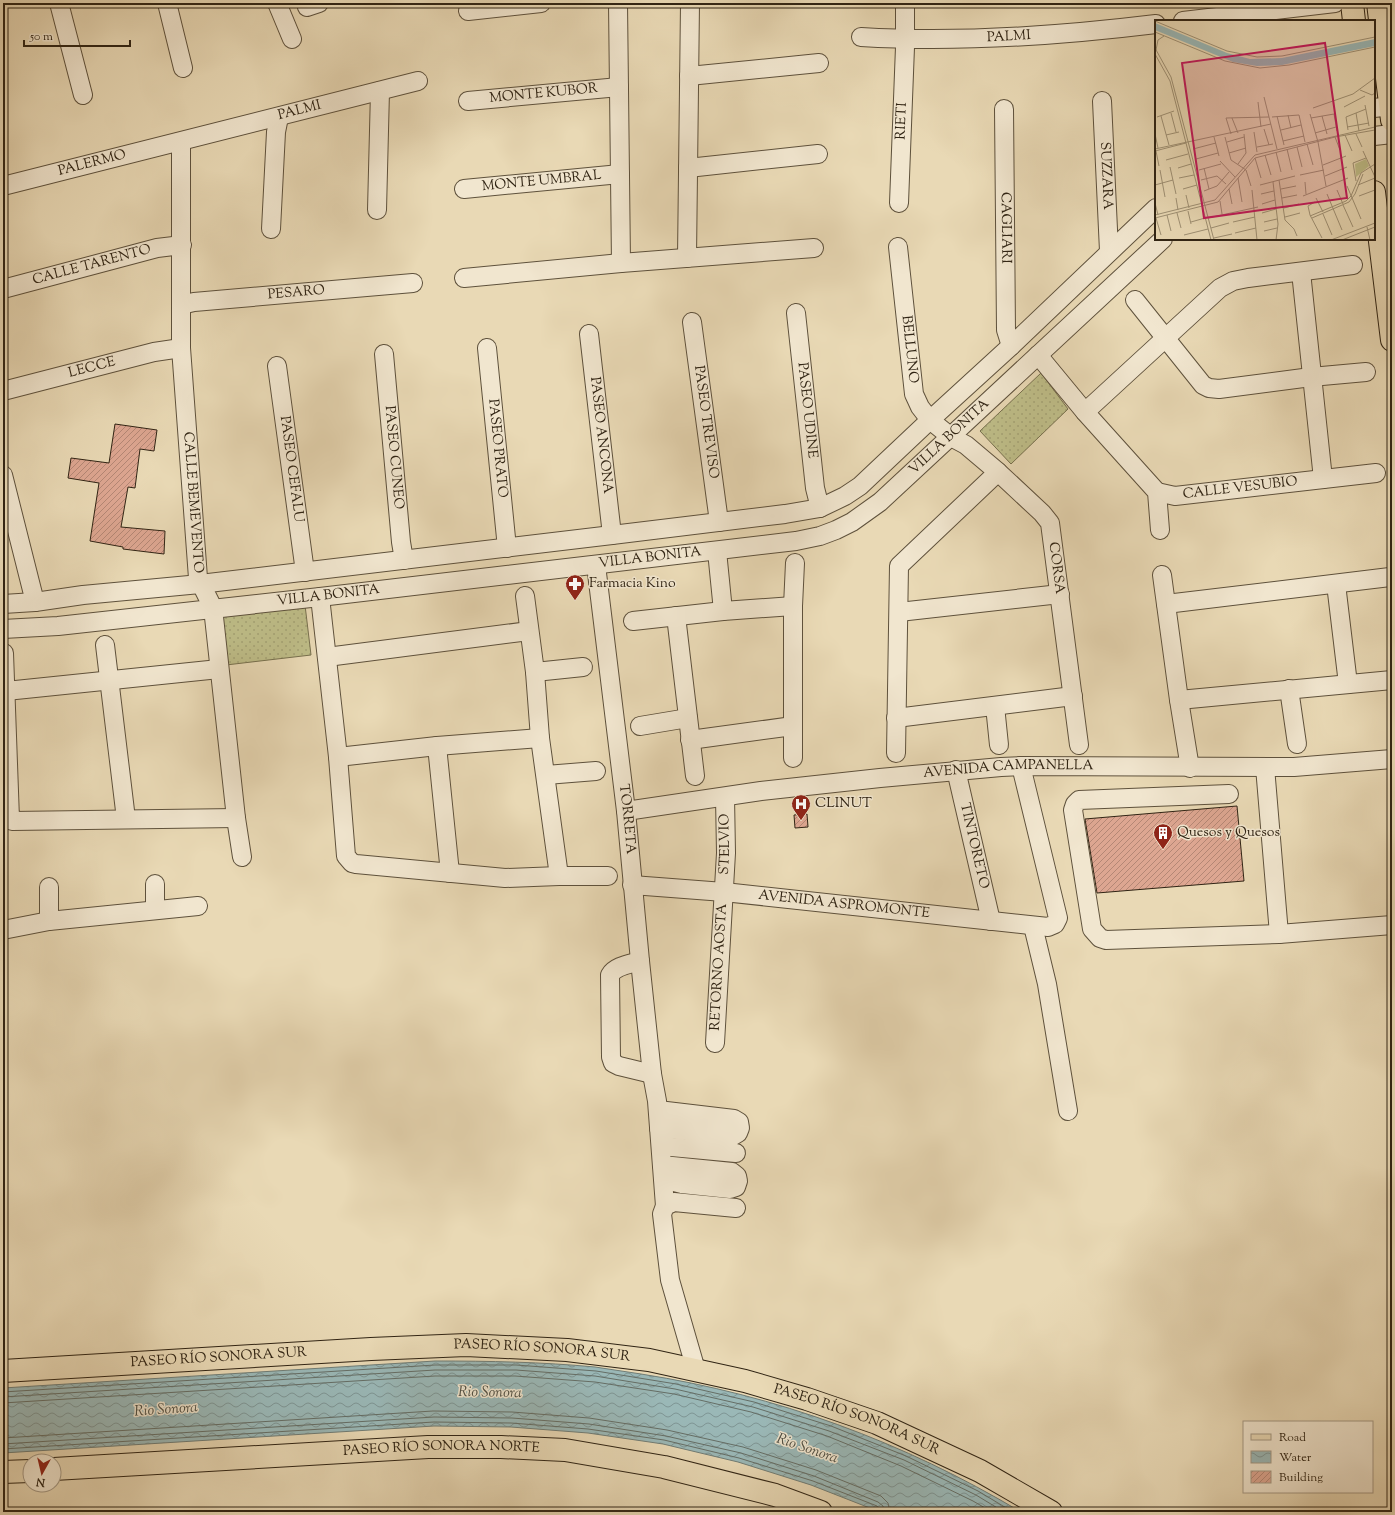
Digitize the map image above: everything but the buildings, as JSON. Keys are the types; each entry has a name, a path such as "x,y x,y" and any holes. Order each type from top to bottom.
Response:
{"main road":[{"path":"1352,3 1354,20"},
{"path":"1378,3 1387,110"},
{"path":"1375,200 1392,340"},
{"name":"PASEO RÍO SONORA SUR","path":"3,1371 363,1349 466,1345 567,1350 649,1360 745,1381 807,1399 877,1423 980,1472 1052,1512"},
{"name":"PASEO RÍO SONORA NORTE","path":"62,1469 428,1447 501,1447 565,1450 664,1466 775,1495 821,1512"},
{"path":"3,1472 22,1471"}],"street":[{"path":"59,3 83,95"},
{"path":"167,3 183,68"},
{"path":"276,3 292,39"},
{"path":"468,11 540,3"},
{"path":"618,3 621,263"},
{"path":"687,258 690,3"},
{"name":"RIETI","path":"899,203 905,3"},
{"path":"1198,20 1335,3"},
{"name":"PALMI","path":"861,37 963,40 1034,37 1096,32 1155,24"},
{"path":"689,76 819,62"},
{"name":"PALMI","path":"181,142 418,81"},
{"name":"MONTE KUBOR","path":"468,100 619,87"},
{"path":"377,210 380,91"},
{"name":"SUZZARA","path":"1102,101 1109,251"},
{"name":"CAGLIARI","path":"1004,109 1006,330 1011,346"},
{"path":"271,229 276,132 279,117"},
{"path":"1375,136 1392,134"},
{"name":"PALERMO","path":"3,186 157,146 181,142"},
{"name":"CALLE BEMEVENTO","path":"181,142 181,348 198,578 213,608 236,818 242,857"},
{"path":"688,168 818,154"},
{"name":"MONTE UMBRAL","path":"464,189 620,174"},
{"name":"VILLA BONITA","path":"3,604 35,602 84,595 305,572 719,522 820,508 845,496 860,486 1011,346 1109,251 1155,209"},
{"name":"VILLA BONITA","path":"3,629 58,626 320,597 796,542 820,536 852,522 880,502 1162,240"},
{"name":"CALLE TARENTO","path":"3,289 157,248 182,245"},
{"name":"BELLUNO","path":"898,247 914,394 920,407 930,420 951,437"},
{"path":"464,278 621,263 814,248"},
{"path":"1086,412 1220,288 1233,281 1248,278 1353,265"},
{"path":"1301,272 1323,479"},
{"name":"PESARO","path":"181,305 194,302 412,283"},
{"path":"1135,300 1203,385 1209,388 1219,389 1311,377 1366,372"},
{"name":"PASEO UDINE","path":"796,313 815,488 820,508"},
{"name":"PASEO TREVISO","path":"692,322 719,522"},
{"name":"PASEO ANCONA","path":"589,334 612,535"},
{"name":"LECCE","path":"3,391 154,352 181,348"},
{"name":"PASEO PRATO","path":"487,348 507,548"},
{"name":"PASEO CUNEO","path":"384,354 401,542 404,560"},
{"path":"1038,355 1157,492 1160,530"},
{"name":"PASEO CEFALU","path":"277,366 305,572"},
{"name":"CORSA","path":"951,437 966,445 998,472 1042,513 1050,523 1080,745"},
{"path":"896,753 899,612 898,573 901,563 998,472"},
{"name":"CALLE VESUBIO","path":"1157,492 1175,496 1376,473"},
{"path":"3,475 35,602"},
{"path":"717,551 723,611"},
{"path":"793,758 793,606 795,563"},
{"name":"TORRETA","path":"596,565 626,811 632,885 652,1074 659,1119 661,1146 667,1166 665,1206 662,1214 670,1280 696,1370"},
{"path":"1162,575 1190,768"},
{"path":"1166,604 1390,577"},
{"path":"1336,584 1348,684"},
{"path":"899,612 1060,594"},
{"path":"524,596 535,672 540,738 559,876"},
{"path":"320,597 338,757 346,856 349,860 356,864 505,878 608,876"},
{"path":"633,621 723,611 793,606"},
{"path":"676,616 695,776"},
{"path":"327,656 529,631"},
{"path":"105,644 126,819"},
{"path":"4,653 11,820 15,822 236,818"},
{"path":"535,672 583,667"},
{"path":"6,691 219,669"},
{"path":"1179,700 1392,680"},
{"path":"1289,689 1297,744"},
{"path":"896,718 1073,696"},
{"path":"995,706 999,745"},
{"path":"640,726 688,718"},
{"path":"690,740 793,726"},
{"path":"338,757 437,746 540,738"},
{"path":"437,746 450,872"},
{"name":"AVENIDA CAMPANELLA","path":"626,811 761,791 956,770 1021,766 1190,768 1294,767 1392,759"},
{"name":"AVENIDA ASPROMONTE","path":"632,885 724,892 1048,927 1055,924 1058,918 1021,766"},
{"path":"1265,767 1279,934"},
{"name":"TINTORETO","path":"956,770 991,921"},
{"path":"546,775 596,771"},
{"path":"1229,794 1079,800 1075,804 1073,810 1092,929 1100,938 1106,940 1279,934 1392,925"},
{"name":"STELVIO","path":"724,892 726,853 725,797"},
{"path":"155,884 155,910"},
{"path":"49,887 49,921"},
{"name":"RETORNO AOSTA","path":"715,1043 724,892"},
{"path":"3,930 49,921 198,906"},
{"path":"1033,926 1046,984 1068,1111"},
{"path":"640,961 614,970 610,976 611,1057 613,1063 619,1066 652,1074"},
{"path":"661,1146 736,1153"},
{"path":"665,1206 674,1202 736,1208"}],"shaded area":[{"path":"1041,373 1068,409 1011,464 980,431"},
{"path":"305,605 311,655 226,665 220,615"}],"water":[{"name":"Rio Sonora","path":"435,1361 515,1362 595,1367 691,1383 741,1395 790,1408 885,1443 977,1487 1021,1512 880,1512 811,1485 738,1462 663,1444 588,1433 511,1427 434,1426 3,1453 3,1388"}],"place":[{"name":"Farmacia Kino","path":"575,601"},
{"name":"CLINUT","path":"801,821"},
{"name":"Quesos y Quesos","path":"1163,850"}]}
